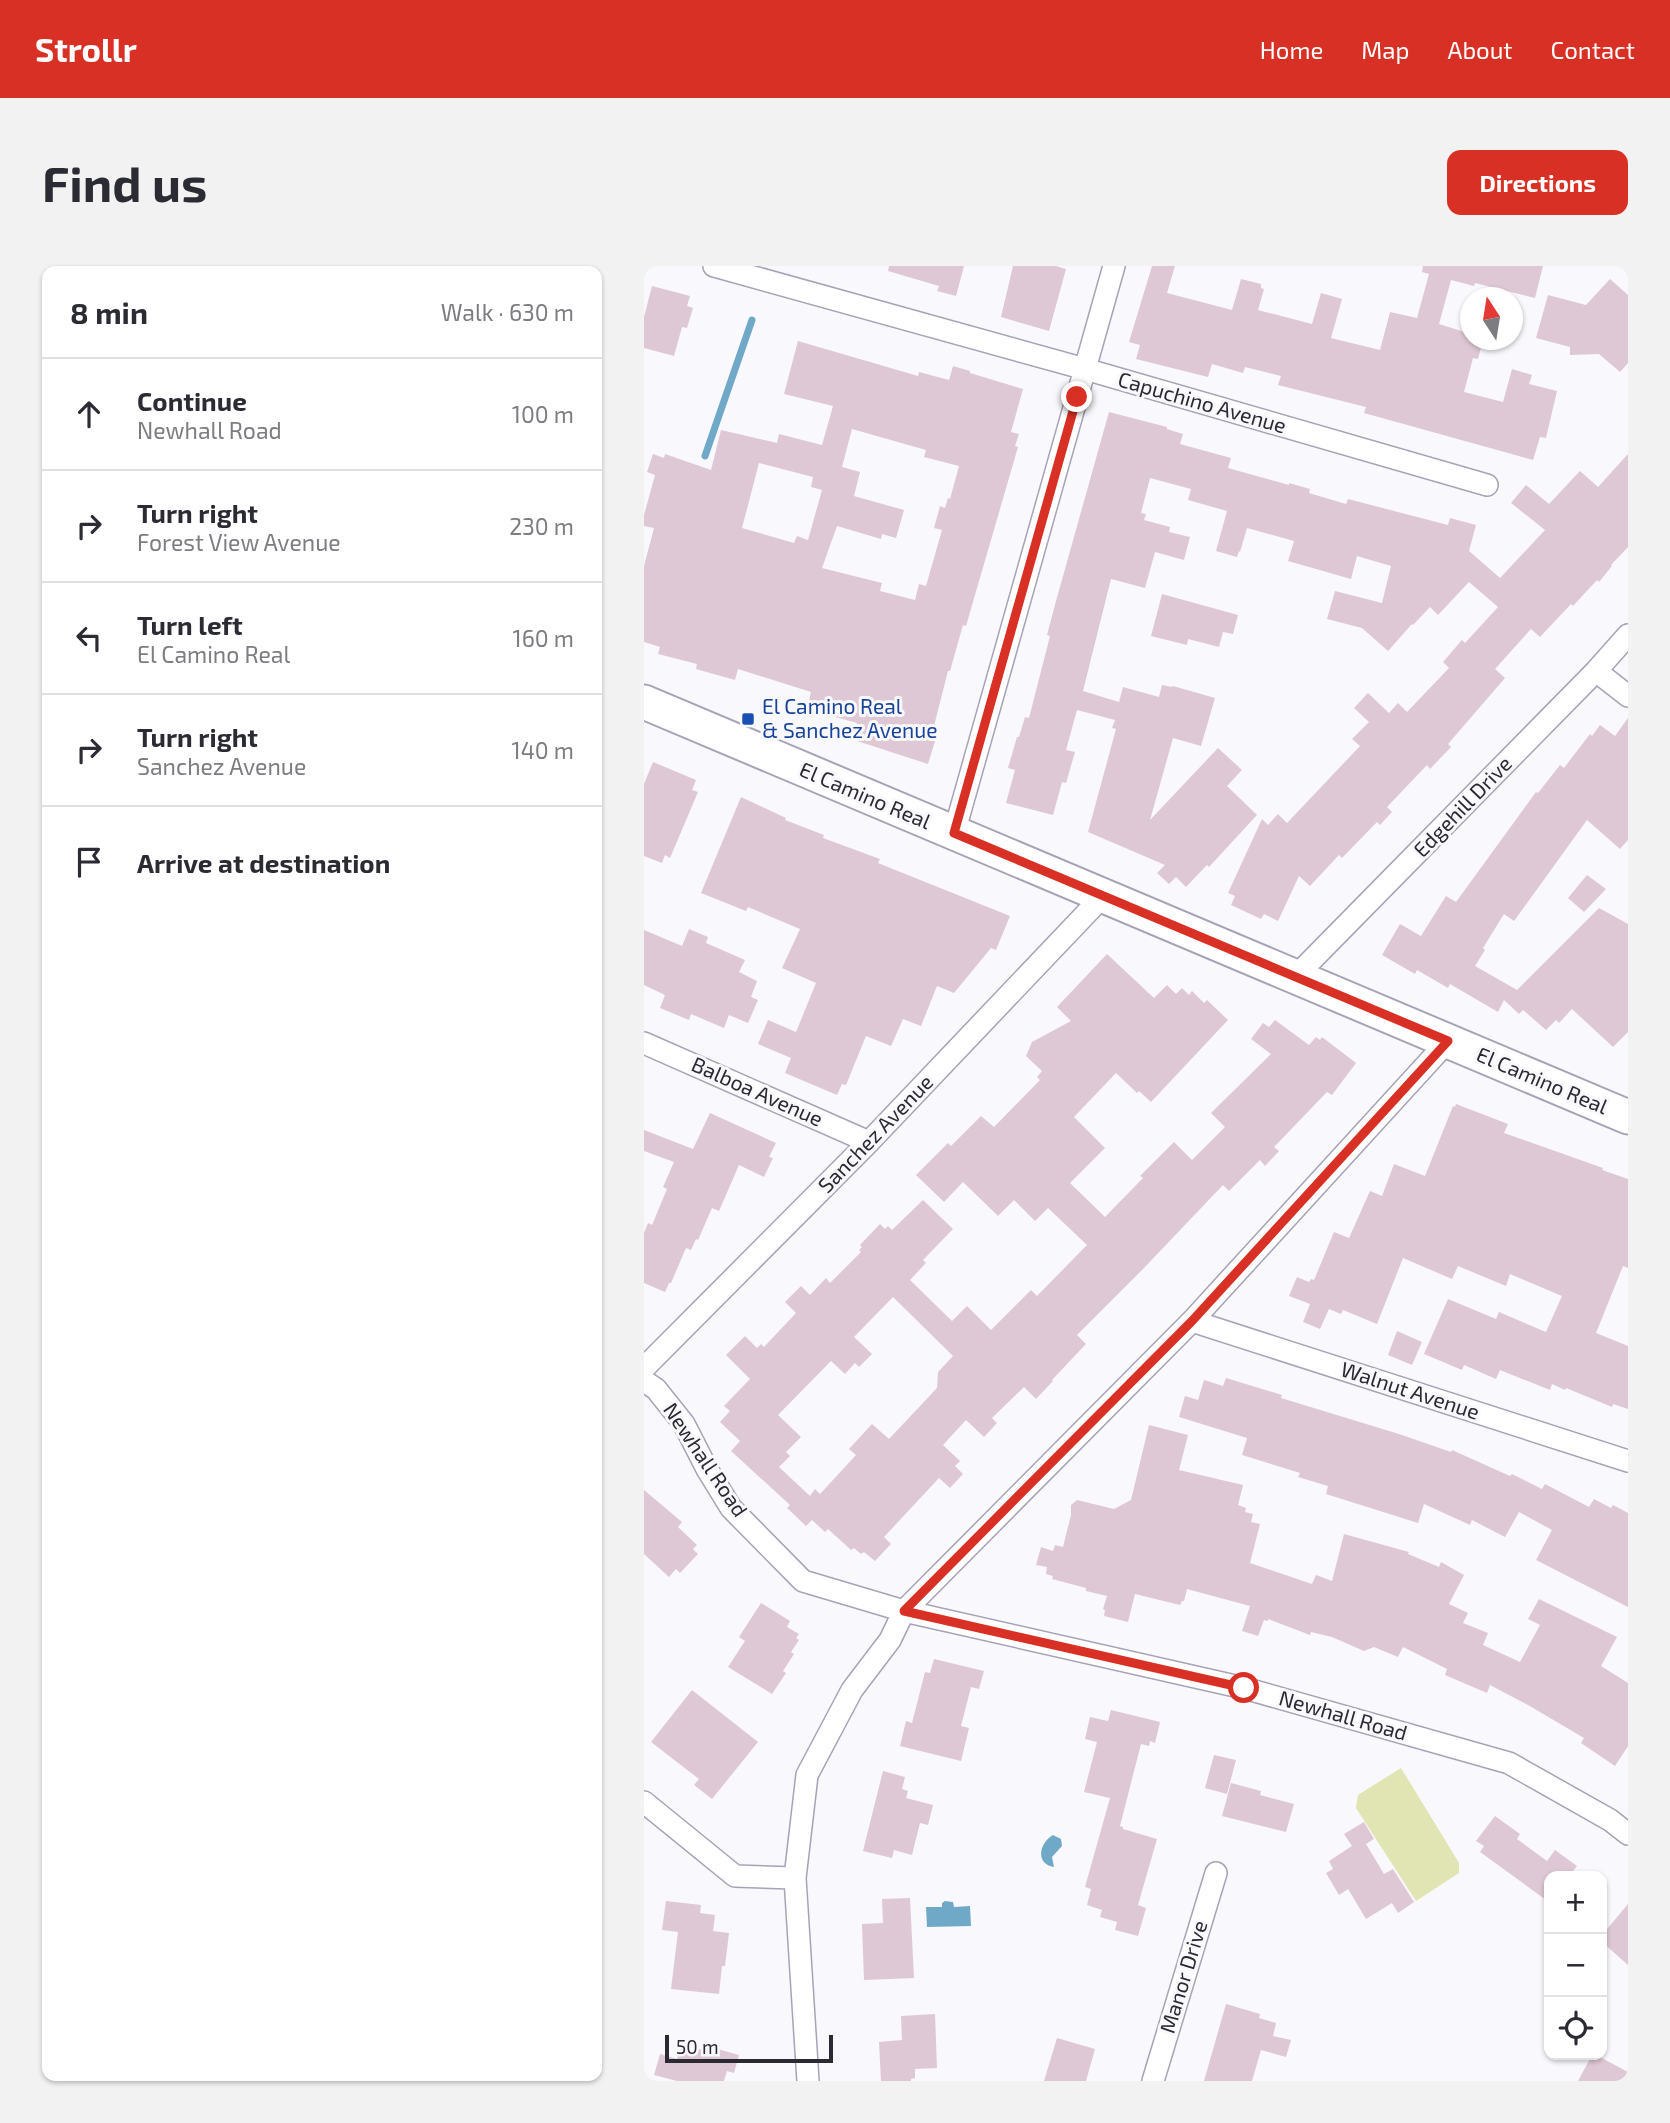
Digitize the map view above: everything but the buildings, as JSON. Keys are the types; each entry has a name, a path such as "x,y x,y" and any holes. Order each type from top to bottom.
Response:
{"main road":[{"name":"El Camino Real","path":"644,702 1628,1117"}],"street":[{"name":"Capuchino Avenue","path":"714,266 1487,485"},
{"path":"954,833 1114,266"},
{"name":"Edgehill Drive","path":"1296,977 1597,671 1628,635"},
{"path":"1597,671 1628,696"},
{"name":"Sanchez Avenue","path":"644,1368 869,1142 1103,896"},
{"path":"808,2081 795,1878 807,1775 852,1690 890,1640 904,1611 1192,1321 1448,1041"},
{"name":"Balboa Avenue","path":"644,1042 869,1142"},
{"name":"Walnut Avenue","path":"1192,1321 1628,1461"},
{"name":"Newhall Road","path":"644,1381 656,1389 684,1424 732,1508 803,1581 904,1611 1244,1688 1509,1763 1610,1820 1628,1834"},
{"path":"644,1802 735,1876 795,1878"},
{"name":"Manor Drive","path":"1153,2081 1216,1873"}],"green space":[{"path":"1401,1768 1459,1863 1459,1873 1416,1901 1356,1808 1358,1795"}],"water":[{"path":"1053,1835 1061,1839 1062,1846 1052,1857 1054,1867 1044,1862 1041,1853 1045,1843"},
{"path":"945,1901 953,1902 954,1907 970,1906 971,1926 927,1927 926,1907 942,1907"}],"waterway":[{"path":"705,456 752,320"}],"place":[{"name":"El Camino Real & Sanchez Avenue","path":"748,719"}],"route":[{"path":"1077,397 954,833 1448,1041 1192,1321 904,1611 1244,1688"}]}
